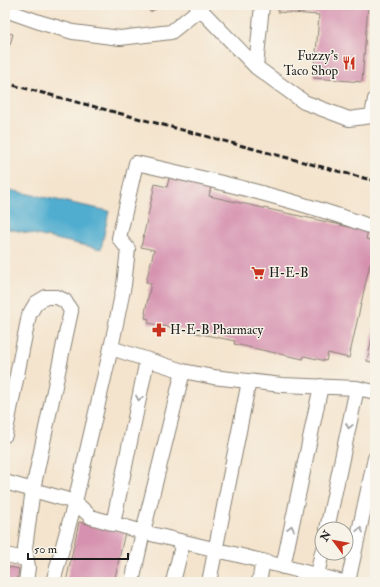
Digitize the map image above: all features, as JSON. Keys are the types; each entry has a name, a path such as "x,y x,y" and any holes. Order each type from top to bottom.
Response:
{"lane":[{"path":"256,67 262,5"},
{"path":"5,10 73,32 120,38 171,32 200,9 256,67 304,102 349,119 372,116 375,99"},
{"path":"52,582 75,502 124,285 128,249 118,238 136,163 259,191 332,212 375,228"},
{"path":"5,435 29,315 36,303 46,297 57,297 65,301 71,311 27,524 25,548 28,567 26,582"},
{"path":"111,348 183,372 212,377 282,385 357,388 375,392"},
{"path":"113,524 147,360"},
{"path":"132,582 183,372"},
{"path":"208,582 249,381"},
{"path":"283,566 321,386"},
{"path":"329,521 357,388"},
{"path":"348,582 375,458"},
{"path":"5,482 75,502 91,517 113,524 343,582"},
{"path":"173,582 183,542"},
{"path":"5,555 26,559"},
{"path":"259,582 263,561"},
{"path":"317,575 320,561"}],"water":[{"path":"5,189 109,211 101,249 5,228"}],"building":[{"path":"147,5 154,5 156,9 150,12"},
{"path":"278,5 368,5 362,82 314,78 319,15 278,12"},
{"path":"6,32 13,34 10,45 5,43"},
{"name":"H-E-B","path":"169,178 211,187 209,196 368,231 366,239 375,241 375,264 370,263 349,358 328,353 326,361 304,356 303,359 234,344 235,341 148,323 149,319 145,318 145,313 151,283 146,282 154,250 141,247 155,184 167,187"},
{"path":"375,328 375,363 367,361"},
{"path":"79,522 125,532 114,582 66,582"},
{"path":"5,566 19,569 17,582 5,582"}],"railway":[{"path":"5,83 375,181"}],"place":[{"name":"Fuzzy's Taco Shop","path":"349,63"},
{"name":"H-E-B","path":"258,273"},
{"name":"H-E-B Pharmacy","path":"159,330"}]}
